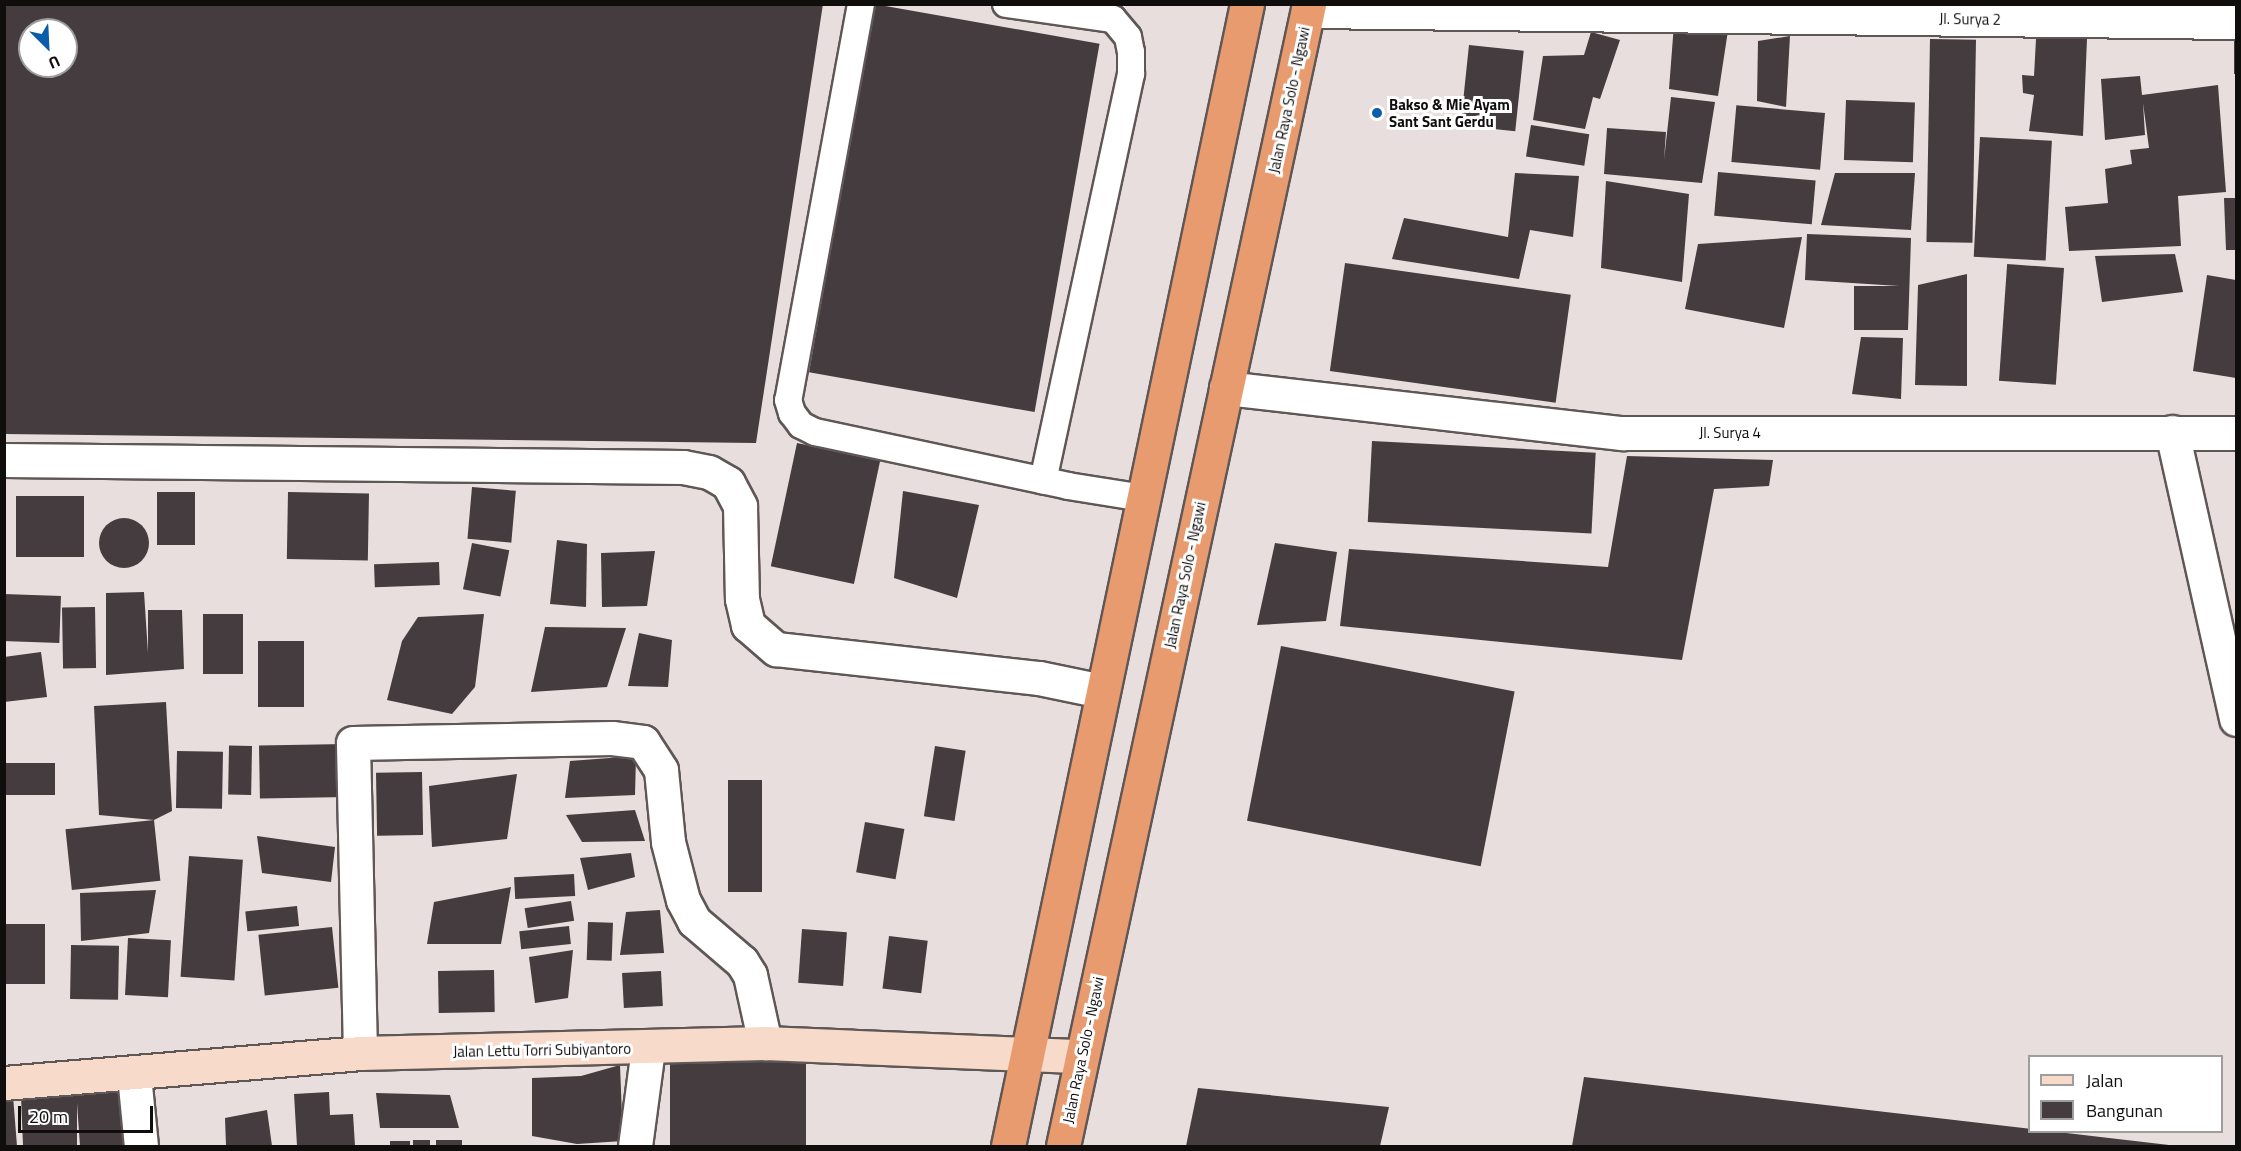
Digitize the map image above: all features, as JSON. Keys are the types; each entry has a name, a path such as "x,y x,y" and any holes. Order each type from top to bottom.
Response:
{"highway":[{"path":"1008,1146 1247,4"},
{"name":"Jalan Raya Solo - Ngawi","path":"1063,1146 1309,8"}],"main road":[{"name":"Jalan Lettu Torri Subiyantoro","path":"4,1083 134,1075 360,1053 648,1049 765,1043 1081,1056"}],"street":[{"name":"Jl. Surya 2","path":"1309,8 2058,12 2236,22"},
{"name":"Jl. Surya 4","path":"1226,388 1622,433 2236,433"},
{"path":"2172,432 2236,719"},
{"path":"4,460 683,467 709,472 728,483 740,506 742,599 748,625 776,649 1039,678 1102,691"},
{"path":"360,1053 353,743 612,738 643,742 661,770 668,842 682,900 694,921 742,962 750,975 765,1043"},
{"path":"635,1146 648,1049"},
{"path":"134,1075 141,1146"}],"lane":[{"path":"861,4 788,400 792,413 801,425 815,432 1043,481 1144,498"},
{"path":"1006,4 1113,19 1128,37 1131,52 1131,74 1043,481"}],"building":[{"path":"4,4 823,4 756,443 4,434"},
{"path":"874,4 1100,44 1035,412 809,372"},
{"path":"1674,24 1729,24 1718,96 1669,89"},
{"path":"1591,32 1620,40 1600,99 1593,97 1585,129 1533,120 1543,56 1584,55"},
{"path":"2234,32 2236,32 2236,74 2234,74"},
{"path":"1790,36 1786,107 1757,101 1758,41"},
{"path":"1930,39 1976,40 1972,243 1926,242"},
{"path":"2036,39 2087,39 2083,136 2029,131 2034,95 2023,93 2022,75 2034,76"},
{"path":"1469,45 1524,51 1515,131 1461,126"},
{"path":"2140,76 2142,95 2218,85 2226,192 2178,196 2181,246 2069,251 2065,207 2108,203 2105,169 2132,164 2130,150 2149,148 2143,103 2145,135 2105,140 2101,79"},
{"path":"1671,97 1715,102 1702,183 1604,174 1607,128 1666,132 1664,160"},
{"path":"1846,100 1915,102 1913,162 1844,160"},
{"path":"1736,105 1825,113 1820,170 1731,162"},
{"path":"1531,125 1589,134 1584,166 1526,157"},
{"path":"1980,137 2052,141 2046,261 1974,257"},
{"path":"1718,172 1816,181 1812,224 1714,216"},
{"path":"1515,173 1579,176 1573,237 1530,230 1519,279 1392,259 1404,218 1508,237"},
{"path":"1835,173 1915,173 1911,230 1821,225"},
{"path":"1606,181 1689,194 1682,282 1601,268"},
{"path":"2224,198 2236,198 2236,250 2226,250"},
{"path":"1807,234 1911,238 1908,330 1854,330 1854,286 1899,286 1805,280"},
{"path":"1802,237 1784,328 1685,309 1698,244"},
{"path":"2175,254 2183,292 2102,302 2095,256"},
{"path":"1345,263 1571,295 1556,403 1330,371"},
{"path":"2007,264 2064,268 2056,385 1999,381"},
{"path":"1967,274 1967,386 1915,385 1918,285"},
{"path":"2207,275 2236,280 2236,378 2193,371"},
{"path":"1861,337 1903,338 1901,399 1852,394"},
{"path":"1372,441 1596,453 1591,534 1368,522"},
{"path":"797,443 880,461 854,584 771,566"},
{"path":"1627,456 1773,460 1769,486 1714,489 1682,660 1340,626 1349,549 1608,567"},
{"path":"472,487 516,491 511,543 467,539"},
{"path":"903,491 979,505 957,598 894,578"},
{"path":"157,492 195,492 195,545 157,545"},
{"path":"288,492 369,493 368,560 287,559"},
{"path":"16,496 84,496 84,557 16,557"},
{"path":"119,518 129,518 142,525 149,538 149,548 142,561 129,568 119,568 110,564 103,557 99,548 99,538 103,529 110,522"},
{"path":"557,540 587,544 586,607 550,604"},
{"path":"472,543 509,550 500,596 463,589"},
{"path":"1275,543 1337,552 1326,621 1257,625"},
{"path":"655,551 647,606 602,607 601,553"},
{"path":"439,562 440,585 375,587 374,564"},
{"path":"144,592 148,653 148,610 182,610 184,669 106,675 106,593"},
{"path":"4,594 61,596 59,643 4,641"},
{"path":"95,607 96,668 63,669 62,608"},
{"path":"203,614 243,614 243,674 203,674"},
{"path":"484,614 475,687 452,714 387,700 402,641 418,617"},
{"path":"545,627 626,628 607,687 531,692"},
{"path":"639,633 672,640 668,687 628,686"},
{"path":"258,641 304,641 304,707 258,707"},
{"path":"1281,646 1515,691 1481,866 1247,821"},
{"path":"41,652 47,697 4,702 4,657"},
{"path":"166,702 172,811 154,820 99,815 94,706"},
{"path":"346,744 347,797 260,799 259,746"},
{"path":"229,746 252,746 251,795 228,795"},
{"path":"935,746 966,751 955,821 924,816"},
{"path":"177,751 223,752 222,809 176,808"},
{"path":"636,756 635,795 565,798 570,761"},
{"path":"4,763 55,763 55,795 4,795"},
{"path":"422,772 423,835 377,836 376,773"},
{"path":"517,774 507,839 432,847 429,786"},
{"path":"728,780 762,780 762,892 728,892"},
{"path":"635,810 645,841 582,842 566,815"},
{"path":"154,820 160,881 72,890 65,829"},
{"path":"865,822 904,829 896,879 856,872"},
{"path":"257,836 335,847 331,882 262,873"},
{"path":"631,853 635,877 588,890 580,858"},
{"path":"189,856 243,860 234,980 181,977"},
{"path":"574,874 575,896 515,899 514,877"},
{"path":"511,887 501,944 427,944 434,902"},
{"path":"156,890 149,933 81,941 80,893"},
{"path":"571,901 574,921 528,928 525,908"},
{"path":"297,906 299,926 247,931 245,911"},
{"path":"660,910 664,953 620,955 626,912"},
{"path":"588,922 613,923 612,961 587,960"},
{"path":"4,924 45,924 45,984 4,984"},
{"path":"569,926 571,944 521,949 519,931"},
{"path":"332,927 338,988 265,995 258,935"},
{"path":"802,929 847,932 843,986 798,983"},
{"path":"889,936 928,941 921,993 883,989"},
{"path":"128,938 171,940 168,997 125,995"},
{"path":"71,945 119,946 118,1000 70,999"},
{"path":"573,950 568,998 535,1003 529,957"},
{"path":"494,970 495,1012 439,1013 438,971"},
{"path":"661,971 663,1006 624,1008 622,973"},
{"path":"670,1062 806,1062 806,1146 670,1146"},
{"path":"620,1065 623,1141 577,1144 532,1136 532,1078 581,1076"},
{"path":"1584,1077 2028,1129 2028,1133 2066,1133 2169,1145 2169,1146 1572,1146"},
{"path":"1198,1088 1389,1107 1380,1146 1186,1146"},
{"path":"126,1089 130,1146 80,1146 77,1103 77,1146 23,1146 21,1096"},
{"path":"329,1092 330,1115 353,1114 355,1146 297,1146 294,1094"},
{"path":"376,1093 450,1095 459,1128 380,1128"},
{"path":"13,1096 17,1146 4,1146 4,1097"},
{"path":"267,1110 272,1146 226,1146 225,1118"},
{"path":"413,1140 430,1140 430,1146 413,1146"},
{"path":"436,1140 462,1140 462,1146 436,1146"},
{"path":"390,1141 410,1141 410,1146 390,1146"}],"place":[{"name":"Bakso & Mie Ayam Sant Sant Gerdu","path":"1377,113"}]}
